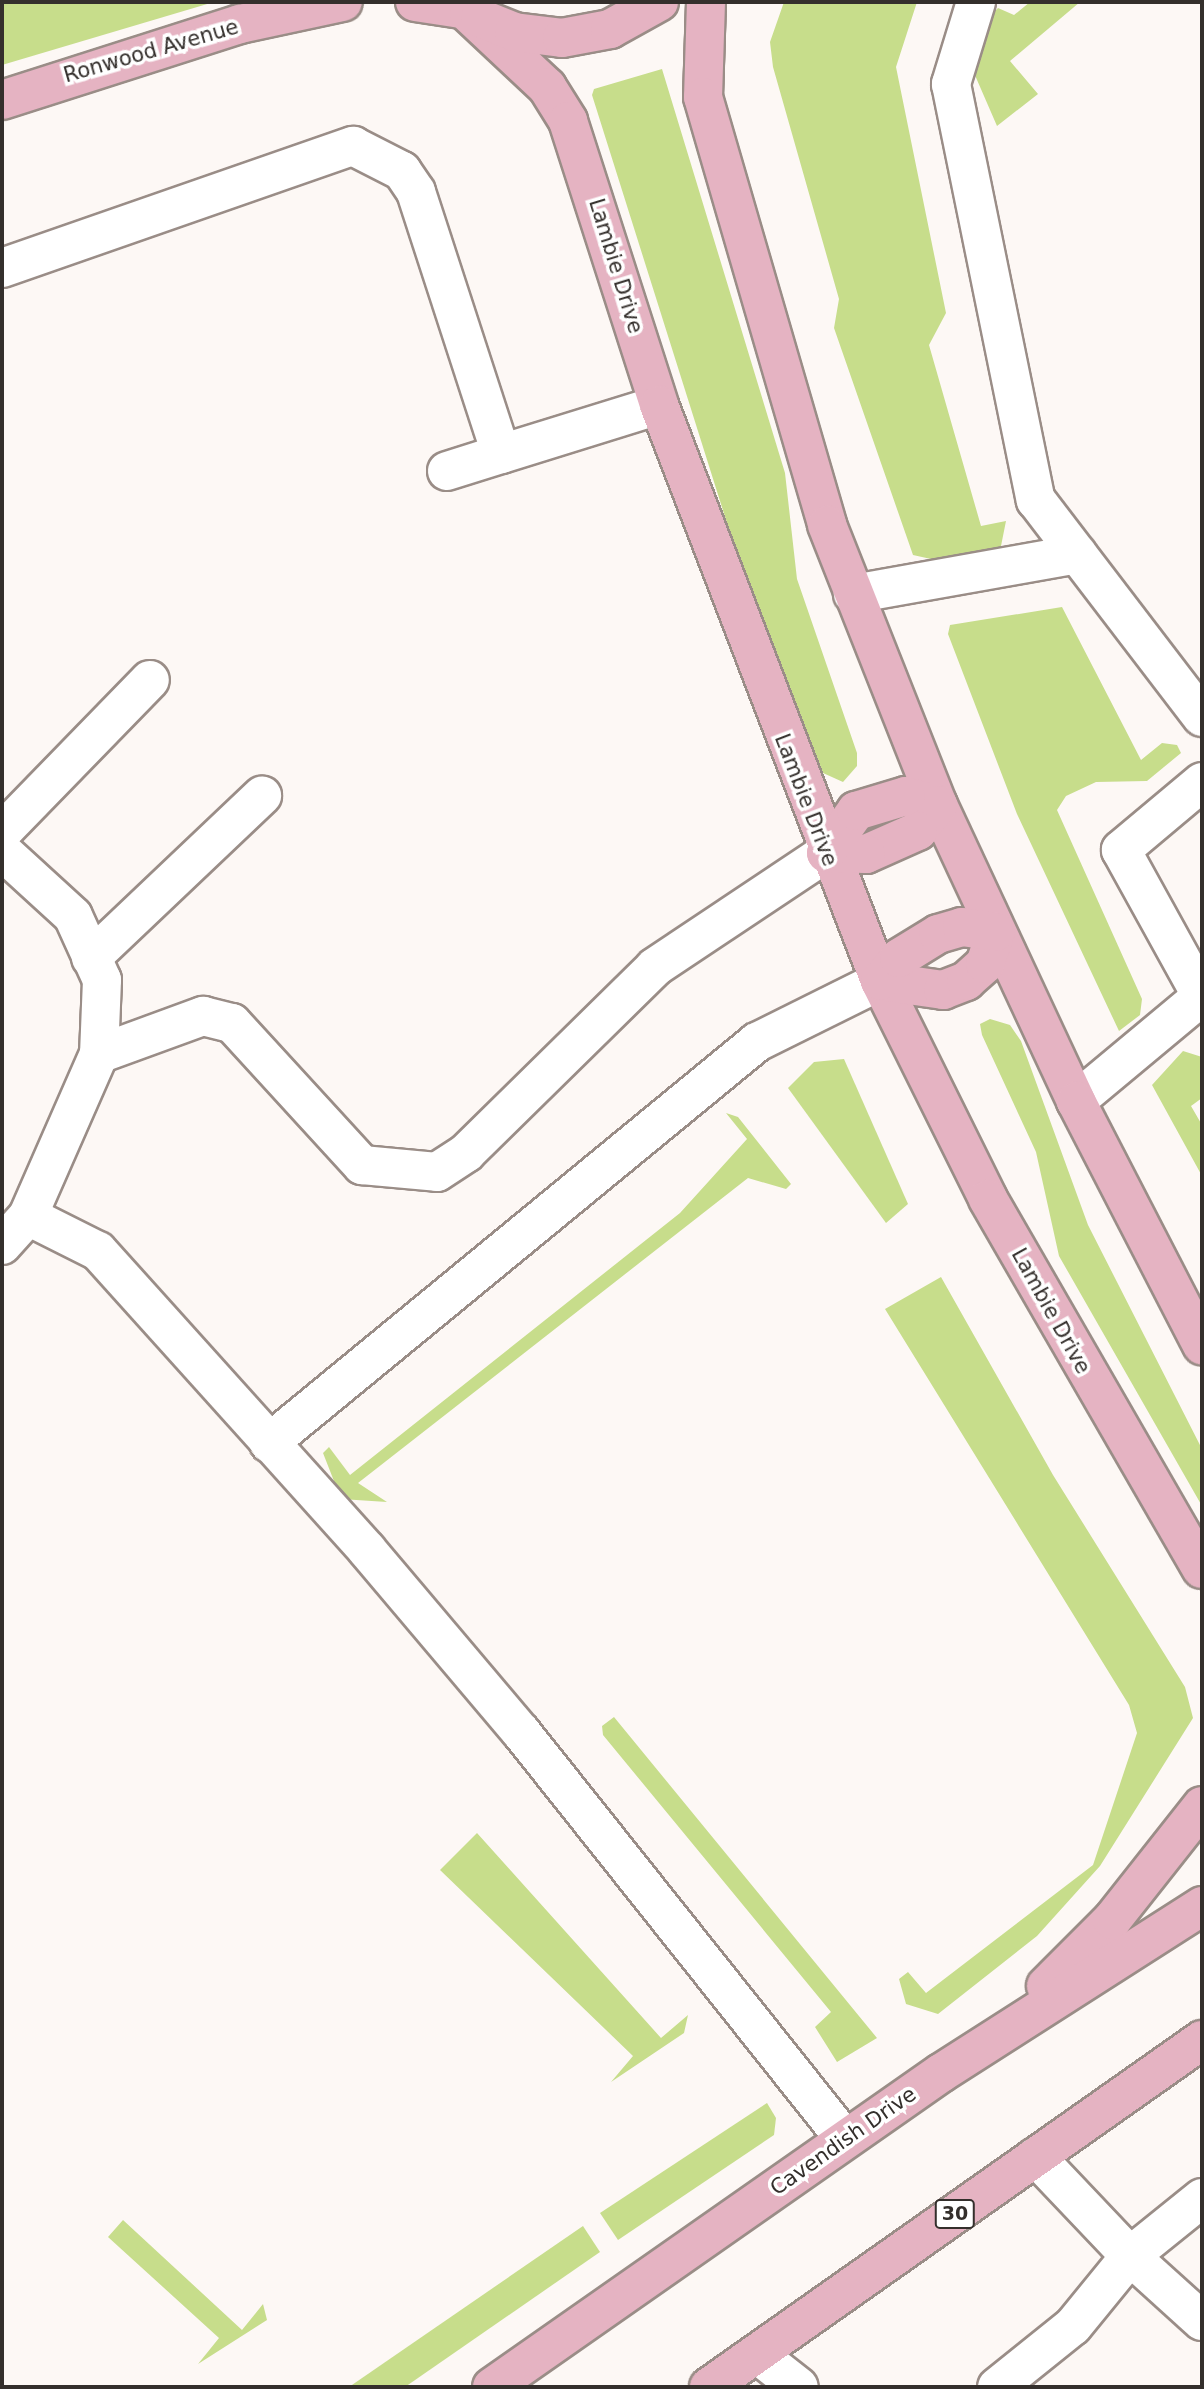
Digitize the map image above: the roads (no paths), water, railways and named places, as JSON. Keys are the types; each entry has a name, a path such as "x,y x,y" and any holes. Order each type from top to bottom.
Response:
{"main road":[{"name":"Ronwood Avenue","path":"2,100 213,32 343,2"},
{"path":"415,2 462,8 514,32 562,38 610,30 659,2"},
{"path":"706,2 703,97 714,144 853,594 937,805 996,932 1076,1101 1202,1343"},
{"name":"Lambie Drive","path":"462,8 547,88 568,121 659,405 826,853 880,981 988,1199 1202,1569"},
{"path":"826,853 866,854 893,846 918,831 937,805"},
{"path":"880,981 900,958 938,933 962,927 996,932"},
{"path":"880,981 943,990 966,981 985,964 996,932"},
{"path":"997,2035 1112,1920 1202,1805"},
{"name":"Cavendish Drive","path":"492,2387 997,2035 1202,1906"},
{"name":"30","path":"709,2387 1202,2040"}],"lane":[{"path":"976,2 951,85 1036,500 1202,716"},
{"path":"2,268 325,153 354,146 380,155 416,192 501,454"},
{"path":"447,471 659,405"},
{"path":"853,594 1077,554"},
{"path":"2,832 150,680"},
{"path":"1076,1101 1202,996 1121,850 1202,782"},
{"path":"91,958 262,796"},
{"path":"2,851 73,916 102,980 99,1054 28,1216 2,1245"},
{"path":"99,1054 203,1016 232,1023 362,1165 437,1172 466,1153 655,967 826,853"},
{"path":"270,1443 757,1042 880,981"},
{"path":"28,1216 98,1251 270,1443 521,1732 845,2139"},
{"path":"1036,2157 1130,2256 1202,2321"},
{"path":"997,2387 1073,2326 1130,2256 1202,2198"},
{"path":"757,2354 799,2387"}]}
